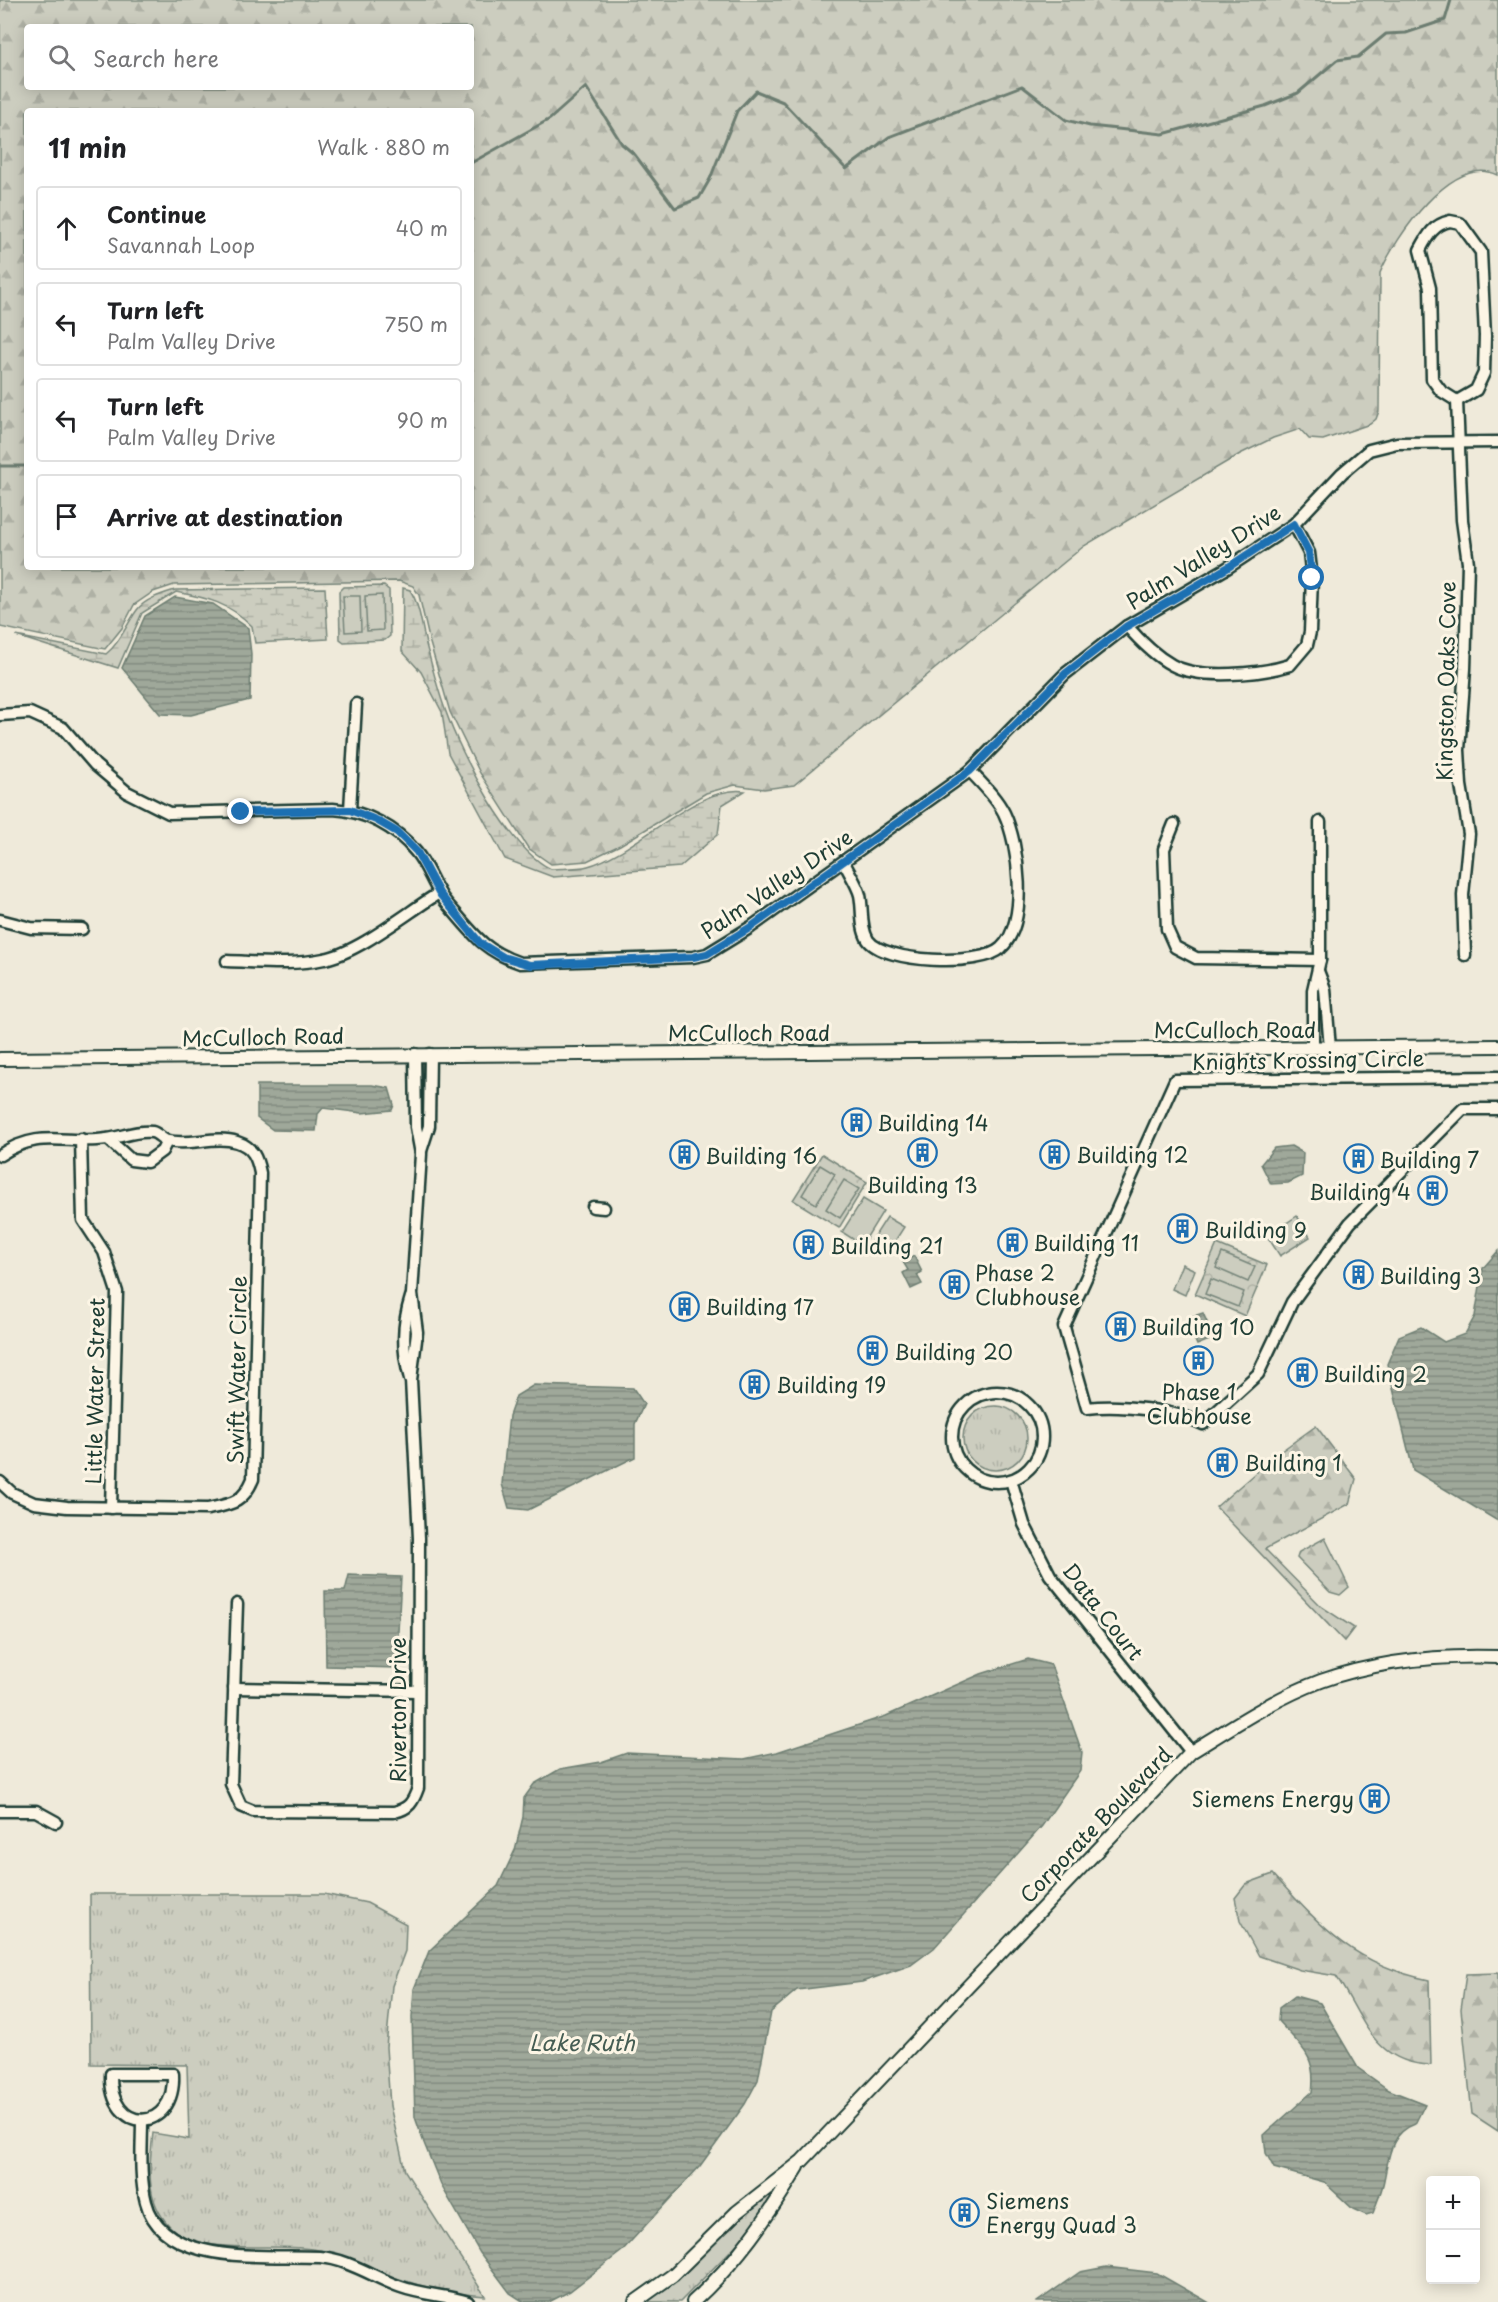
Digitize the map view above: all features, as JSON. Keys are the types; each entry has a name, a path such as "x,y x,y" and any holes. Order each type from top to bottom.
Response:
{"street":[{"path":"1450,221 1460,223 1481,252 1483,281 1484,373 1476,390 1457,401 1441,391 1432,379 1430,288 1420,250 1430,231 1439,224 1450,221"},
{"name":"Kingston Oaks Cove","path":"1457,401 1462,520 1468,563 1465,669 1459,750 1461,785 1469,834 1463,896 1465,955"},
{"name":"Palm Valley Drive","path":"0,714 30,713 63,728 88,758 127,792 169,813 350,810 376,820 397,832 417,852 439,893 480,943 503,957 520,963 672,959 707,954 844,862 970,771 1065,674 1127,626 1227,568 1294,524 1342,473 1369,450 1397,443 1498,442"},
{"path":"1127,626 1146,648 1173,666 1190,672 1247,672 1290,665 1306,645 1310,632 1312,578 1309,553 1294,524"},
{"path":"350,810 356,704"},
{"path":"844,862 860,895 862,920 868,939 880,951 898,957 958,959 992,955 1001,949 1014,930 1017,915 1014,844 998,803 970,771"},
{"path":"1320,822 1319,965 1325,989 1330,1048"},
{"path":"1174,824 1164,849 1167,929 1175,947 1196,958 1319,965"},
{"path":"227,961 294,963 325,959 345,953 439,893"},
{"path":"0,920 31,928 82,929"},
{"path":"1313,1048 1312,990 1319,965"},
{"path":"1313,1008 1327,1008"},
{"name":"McCulloch Road","path":"0,1059 1498,1046"},
{"name":"Riverton Drive","path":"415,1054 416,1127 421,1154"},
{"name":"Riverton Drive","path":"237,1604 231,1784 241,1806 253,1811 394,1812 405,1810 413,1801 418,1788 419,1538 411,1380 404,1356 403,1333 412,1294 421,1154 429,1126 430,1054"},
{"name":"Knights Krossing Circle","path":"1498,1077 1175,1080 1064,1327 1087,1408 1106,1406 1168,1414 1189,1417 1203,1424 1258,1374 1292,1302 1350,1223 1463,1109 1498,1108"},
{"name":"Swift Water Circle","path":"0,1155 11,1148 38,1138 108,1139 123,1133 154,1132 167,1141 236,1141 249,1148 257,1157 260,1173 253,1479 246,1495 230,1504 208,1509 111,1508 34,1503 12,1493 0,1482"},
{"name":"Little Water Street","path":"81,1139 83,1220 104,1252 117,1292 111,1508"},
{"path":"108,1139 131,1160 147,1162 162,1151 167,1141"},
{"path":"997,1392 1012,1395 1026,1403 1036,1415 1040,1426 1041,1447 1035,1461 1024,1473 1011,1480 998,1482 982,1480 968,1472 954,1451 952,1431 957,1416 967,1404 979,1396 997,1392"},
{"name":"Data Court","path":"1011,1480 1024,1524 1050,1575 1191,1752"},
{"name":"Corporate Boulevard","path":"634,2302 673,2275 737,2212 802,2161 1191,1752 1263,1708 1321,1681 1372,1666 1454,1656 1498,1657"},
{"path":"234,1688 417,1691"},
{"path":"0,1811 36,1811 56,1822"},
{"path":"111,2074 173,2074 174,2089 164,2110 154,2117 142,2120 130,2117 117,2106 111,2090 111,2074"},
{"path":"142,2120 142,2187 146,2204 154,2220 170,2236 185,2245 210,2251 321,2257 341,2261 404,2288 439,2299 468,2302"},
{"name":"Corporate Boulevard","path":"693,2302 712,2286 750,2241 802,2161"}],"green space":[{"path":"0,0 1498,0 1498,175 1480,171 1462,176 1444,187 1412,221 1387,258 1380,273 1379,411 1376,419 1370,424 1323,440 1309,439 1300,429 1273,438 1240,454 1084,546 794,785 764,789 735,785 706,793 620,845 587,861 551,864 528,848 480,773 450,712 419,595 413,586 399,581 174,585 153,592 134,605 122,628 105,649 0,627"},
{"path":"384,586 389,590 390,636 385,640 344,642 340,639 339,591 343,587"},
{"path":"325,588 328,639 255,643 252,626 235,612 208,599 176,592 142,613 118,668 16,636 106,654 123,634 140,606 154,597 175,590"},
{"path":"403,588 410,590 417,605 443,705 463,752 489,800 519,842 535,859 551,869 588,866 626,848 687,808 707,798 727,791 745,791 722,805 718,834 680,867 553,877 505,859 448,753 442,712 421,672 402,651"},
{"path":"382,595 383,630 367,631 365,596"},
{"path":"343,596 360,596 361,631 345,632"},
{"path":"822,1154 867,1182 839,1228 793,1200"},
{"path":"820,1165 835,1174 816,1204 802,1195"},
{"path":"844,1180 859,1189 840,1218 826,1209"},
{"path":"863,1199 883,1211 862,1245 842,1232"},
{"path":"1297,1216 1310,1237 1280,1256 1267,1236"},
{"path":"887,1217 904,1227 886,1255 869,1245"},
{"path":"1217,1244 1267,1265 1245,1316 1195,1294"},
{"path":"1222,1253 1255,1267 1248,1282 1216,1268"},
{"path":"1182,1264 1195,1270 1185,1295 1172,1289"},
{"path":"1211,1279 1244,1292 1238,1307 1205,1294"},
{"path":"989,1406 1001,1406 1018,1415 1025,1426 1027,1438 1025,1450 1018,1461 1001,1470 989,1470 977,1465 968,1456 963,1444 963,1432 968,1420 977,1411"},
{"path":"1316,1426 1356,1479 1349,1504 1265,1549 1322,1607 1354,1628 1344,1641 1216,1507 1277,1454"},
{"path":"1325,1538 1349,1587 1340,1595 1330,1592 1297,1558 1299,1552"},
{"path":"1273,1874 1308,1912 1342,1942 1380,1964 1429,1980 1431,2065 1411,2062 1395,2056 1382,2047 1362,2021 1336,1976 1300,1970 1259,1956 1240,1921 1235,1898 1246,1884"},
{"path":"90,1894 324,1894 367,1903 406,1924 405,1951 392,1986 386,2047 390,2106 405,2171 485,2296 418,2285 338,2255 318,2250 223,2246 204,2243 188,2239 165,2221 153,2198 151,2186 150,2160 153,2133 189,2139 187,2065 91,2064"},
{"path":"1498,1973 1498,2131 1472,2114 1461,2009 1466,1974"},
{"path":"771,2191 774,2193 773,2199 748,2233 680,2302 646,2302"}],"water":[{"path":"175,597 213,604 248,628 251,654 250,700 191,715 160,714 122,668 145,616"},
{"path":"257,1085 372,1085 389,1088 394,1105 392,1110 362,1113 323,1108 318,1114 316,1131 273,1130 257,1118"},
{"path":"1291,1146 1303,1153 1302,1176 1288,1183 1271,1184 1261,1164 1274,1148"},
{"path":"1498,1251 1498,1520 1496,1520 1413,1470 1387,1364 1399,1336 1421,1327 1444,1342 1465,1334 1475,1316 1483,1268"},
{"path":"914,1256 922,1272 917,1275 922,1284 911,1289 903,1273 908,1270 903,1262"},
{"path":"1203,1313 1210,1329 1205,1332 1209,1340 1197,1345 1190,1329 1196,1326 1191,1317"},
{"path":"534,1385 633,1388 644,1404 635,1424 635,1457 528,1510 509,1508 502,1484 509,1416 516,1396"},
{"path":"349,1575 401,1577 396,1668 326,1666 325,1591 345,1591"},
{"name":"Lake Ruth","path":"1028,1659 1051,1665 1082,1752 1080,1771 1042,1826 934,1948 911,1965 862,1982 797,1990 771,2012 758,2080 745,2104 700,2166 622,2251 570,2291 549,2302 524,2302 510,2293 480,2253 441,2185 424,2143 415,2117 412,2017 414,1989 429,1951 498,1886 515,1850 523,1817 524,1798 534,1784 560,1769 601,1762 627,1753 744,1759 777,1752 886,1716 981,1674"},
{"path":"1295,1996 1320,2003 1358,2068 1389,2090 1425,2104 1415,2124 1400,2133 1392,2147 1373,2213 1366,2215 1353,2209 1324,2182 1274,2168 1266,2153 1264,2135 1312,2092 1313,2079 1310,2060 1306,2052 1278,2021 1279,2008"},
{"path":"1106,2267 1157,2273 1208,2302 1037,2302 1080,2272"}],"waterway":[{"path":"474,161 550,119 586,87 622,144 635,155 675,208 699,198 710,179 737,111 756,91 783,102 846,169 889,137 1022,86 1066,120 1090,126 1163,134 1265,106 1298,93 1337,60 1358,57 1386,34 1406,33 1445,20 1451,0"},
{"path":"0,466 24,466"}],"place":[{"name":"Building 14","path":"856,1122"},
{"name":"Building 13","path":"922,1153"},
{"name":"Building 12","path":"1055,1154"},
{"name":"Building 16","path":"684,1155"},
{"name":"Building 7","path":"1358,1159"},
{"name":"Building 4","path":"1432,1191"},
{"name":"Building 9","path":"1183,1229"},
{"name":"Building 11","path":"1012,1242"},
{"name":"Building 21","path":"809,1245"},
{"name":"Building 3","path":"1358,1275"},
{"name":"Phase 2 Clubhouse","path":"954,1284"},
{"name":"Building 17","path":"684,1306"},
{"name":"Building 10","path":"1120,1326"},
{"name":"Building 20","path":"873,1351"},
{"name":"Phase 1 Clubhouse","path":"1199,1360"},
{"name":"Building 2","path":"1302,1373"},
{"name":"Building 19","path":"755,1384"},
{"name":"Building 1","path":"1223,1462"},
{"name":"Siemens Energy","path":"1375,1798"},
{"name":"Siemens Energy Quad 3","path":"965,2212"}],"route":[{"path":"241,812 350,810 376,820 397,832 417,852 439,893 480,943 503,957 520,963 530,965 672,959 707,954 751,927 970,771 1065,674 1127,626 1227,568 1294,524 1309,553 1312,578"}]}
